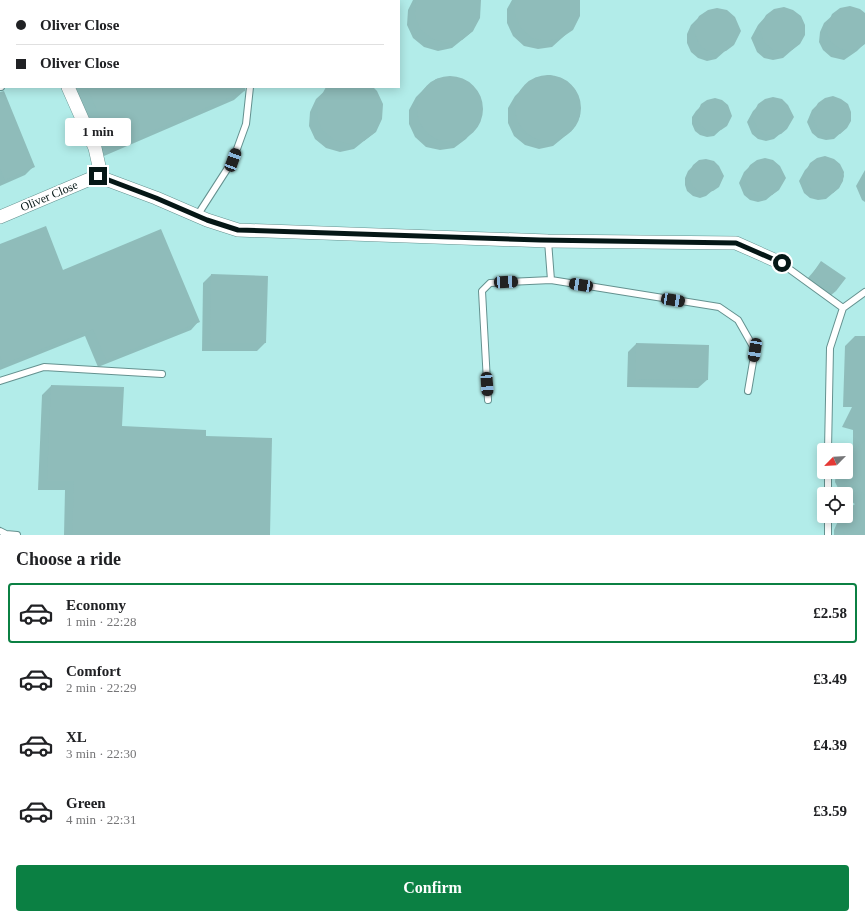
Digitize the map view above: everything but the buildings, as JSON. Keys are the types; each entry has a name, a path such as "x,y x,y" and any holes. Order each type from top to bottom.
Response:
{"street":[{"path":"68,88 95,148 99,166 98,176 156,198 197,216 238,230 548,240 736,243 782,263"},
{"name":"Oliver Close","path":"0,217 98,176"}],"lane":[{"path":"197,216 233,160 246,124 250,88"},
{"path":"548,240 551,280"},
{"path":"782,263 843,308"},
{"path":"488,400 482,291 490,283 551,280 719,307 738,320 755,350 748,391"},
{"path":"828,443 830,348 843,308 865,292"},
{"path":"0,381 44,367 162,374"},
{"path":"828,523 828,535"},
{"path":"0,531 6,534 17,535"}],"shaded area":[{"path":"400,0 865,0 865,535 0,535 0,88 400,88"}],"route":[{"path":"98,176 156,198 207,220 238,230 540,240 736,243 782,263"}]}
